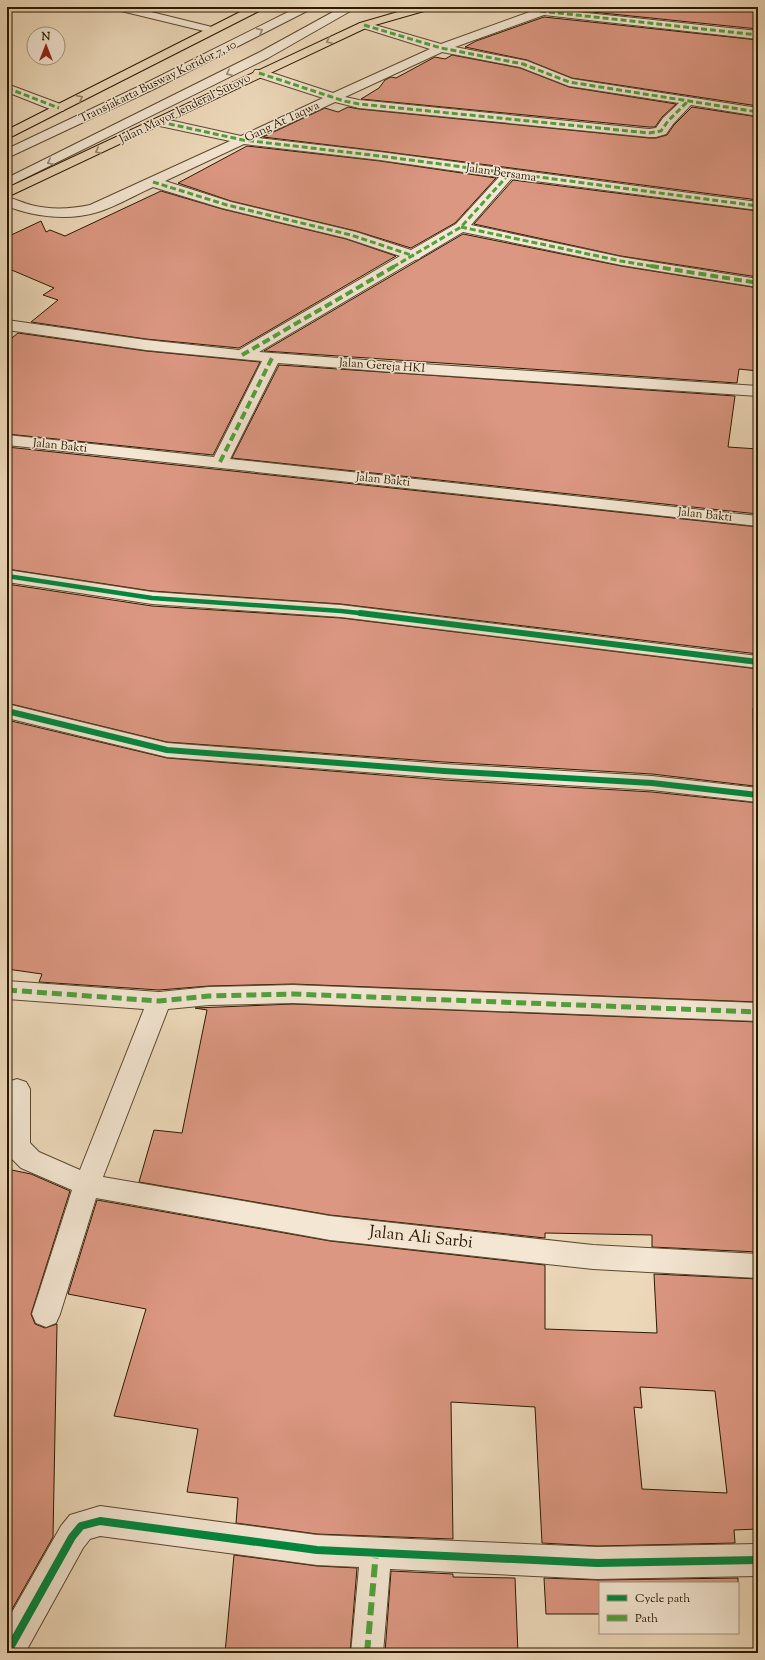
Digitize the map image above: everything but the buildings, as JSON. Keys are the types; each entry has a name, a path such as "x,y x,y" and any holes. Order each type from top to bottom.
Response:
{"highway":[{"path":"7,135 257,7"},
{"name":"Jalan Mayor Jenderal Sutoyo","path":"364,25 391,7"},
{"name":"Jalan Mayor Jenderal Sutoyo","path":"7,193 160,122 259,73 364,25 427,7"}],"street":[{"path":"118,7 212,30"},
{"name":"Transjakarta Busway Koridor 7, 10","path":"7,154 150,86 307,7"},
{"name":"Transjakarta Busway Koridor 7, 10","path":"7,183 257,59 350,7"},
{"name":"Gang At Taqwa","path":"7,201 23,208 35,211 79,212 94,209 441,48 555,7"},
{"path":"540,12 758,35"},
{"path":"364,25 441,48 523,64 575,83 758,112"},
{"path":"259,73 359,104 649,133 661,131 668,121 689,100"},
{"path":"7,88 59,108"},
{"name":"Jalan Bersama","path":"160,122 243,140 380,156 758,206"},
{"path":"242,355 414,256 461,227 509,174"},
{"path":"153,182 227,205 350,235 414,256"},
{"path":"461,227 621,261 758,283"},
{"name":"Jalan Gereja HKI","path":"7,325 146,345 272,358 758,391"},
{"path":"220,462 272,358"},
{"name":"Jalan Bakti","path":"7,440 758,521"},
{"path":"7,576 152,598 341,611 758,662"},
{"path":"7,711 167,750 444,771 652,783 758,795"},
{"path":"7,990 159,1001 209,996 293,994 758,1012"},
{"path":"46,1314 87,1185 159,1001"},
{"name":"Jalan Ali Sarbi","path":"17,1088 17,1147 30,1160 87,1185 330,1228 593,1257 758,1266"},
{"path":"7,1653 72,1537 82,1526 100,1521 317,1550 597,1563 758,1560"},
{"path":"367,1653 376,1552"}],"marked path":[{"path":"540,11 758,35"},
{"path":"364,25 441,48 523,64 569,82 758,112"},
{"path":"259,73 344,101 359,104 649,133 661,131 668,121 689,100"},
{"path":"7,88 59,108"},
{"path":"160,122 243,140 380,156 758,206"},
{"path":"242,355 461,227 509,174"},
{"path":"153,182 227,205 351,235 414,256"},
{"path":"461,227 621,261 758,283"},
{"path":"220,462 272,358"},
{"path":"7,990 159,1001 209,996 293,994 758,1012"},
{"path":"367,1653 376,1552"}],"cycle path":[{"path":"7,576 152,598 341,611 758,662"},
{"path":"7,711 167,750 444,771 652,783 758,795"},
{"path":"7,1653 72,1537 81,1526 100,1521 317,1550 597,1563 758,1560"}]}
